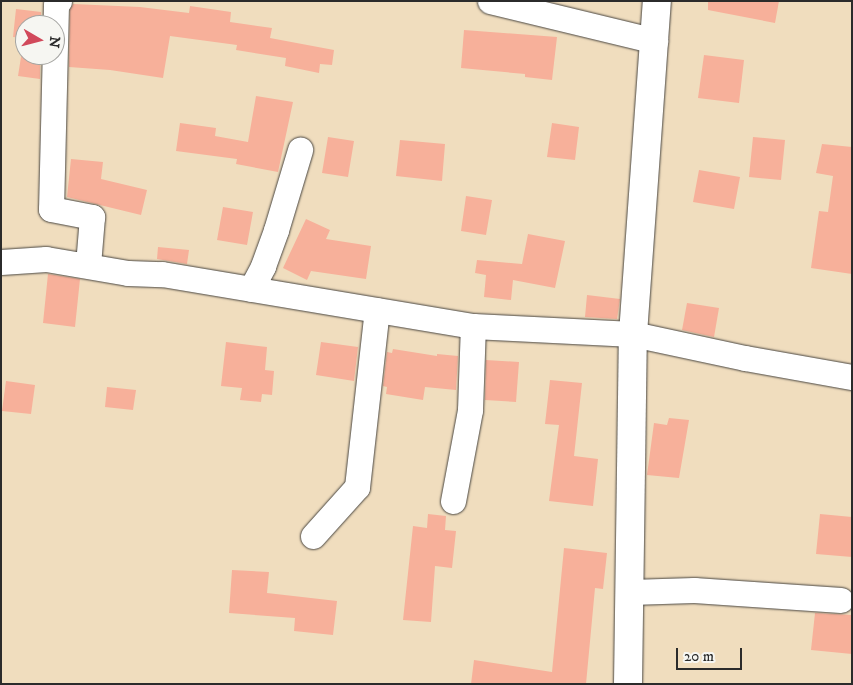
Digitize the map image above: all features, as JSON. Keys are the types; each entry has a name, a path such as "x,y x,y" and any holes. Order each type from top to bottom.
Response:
{"street":[{"path":"59,1 56,5 51,209 92,217 88,265"},
{"path":"490,1 655,41"},
{"path":"628,684 633,334 658,1"},
{"path":"251,289 263,266 276,230 300,150"},
{"path":"1,262 46,259 128,273 162,274 473,326 633,334 745,358 852,377"},
{"path":"313,536 357,487 377,310"},
{"path":"453,501 470,410 473,326"},
{"path":"630,592 694,590 841,600"}],"building":[{"path":"708,1 779,1 775,23 708,10"},
{"path":"73,4 140,7 189,13 190,6 231,12 230,22 272,28 270,38 334,50 332,65 320,64 319,73 285,66 286,58 236,50 237,45 170,36 163,78 110,70 69,67 70,10"},
{"path":"16,9 41,12 41,15 15,15"},
{"path":"15,18 15,37 13,37"},
{"path":"464,30 557,37 552,80 525,77 525,74 461,68"},
{"path":"704,55 744,60 739,103 698,98"},
{"path":"20,65 40,65 40,79 18,76"},
{"path":"256,96 293,102 278,172 236,164 237,159 176,151 180,123 216,128 215,136 248,142"},
{"path":"552,123 579,127 575,160 547,157"},
{"path":"328,137 354,141 348,177 322,173"},
{"path":"753,137 785,140 781,180 749,177"},
{"path":"400,140 445,144 442,181 396,176"},
{"path":"822,144 852,147 852,274 811,268 819,211 828,212 833,176 816,173"},
{"path":"71,159 103,162 101,179 147,190 141,215 67,197"},
{"path":"699,170 740,177 734,209 693,202"},
{"path":"466,196 492,200 486,235 461,231"},
{"path":"223,207 253,212 247,245 217,240"},
{"path":"306,219 330,230 326,239 371,246 366,279 311,271 307,280 283,268"},
{"path":"528,234 565,241 555,288 513,280 511,300 484,297 486,275 475,273 477,260 522,264"},
{"path":"158,247 189,250 187,264 157,259"},
{"path":"48,274 80,279 75,327 43,323"},
{"path":"587,295 620,299 617,319 585,317"},
{"path":"687,303 719,308 714,337 682,330"},
{"path":"226,342 267,347 265,370 274,371 272,395 262,394 261,402 240,400 242,388 221,386"},
{"path":"321,342 358,347 354,381 316,375"},
{"path":"393,349 437,356 437,354 458,356 456,390 425,387 423,400 386,394 387,387 383,386 387,352 392,353"},
{"path":"486,360 519,362 516,402 485,400"},
{"path":"550,380 582,383 574,456 598,459 593,506 549,501 559,425 545,424"},
{"path":"6,381 35,385 31,414 2,411"},
{"path":"107,387 136,390 133,410 105,407"},
{"path":"669,418 689,420 679,478 647,475 654,423 667,425"},
{"path":"428,514 446,516 445,530 456,531 452,568 435,566 431,622 403,620 413,526 427,528"},
{"path":"820,514 852,517 852,557 816,554"},
{"path":"564,548 607,553 603,589 595,588 586,684 471,684 474,660 552,672"},
{"path":"232,570 269,572 267,593 337,601 333,635 294,631 295,618 229,613"},
{"path":"815,613 852,615 852,654 811,650"}]}
